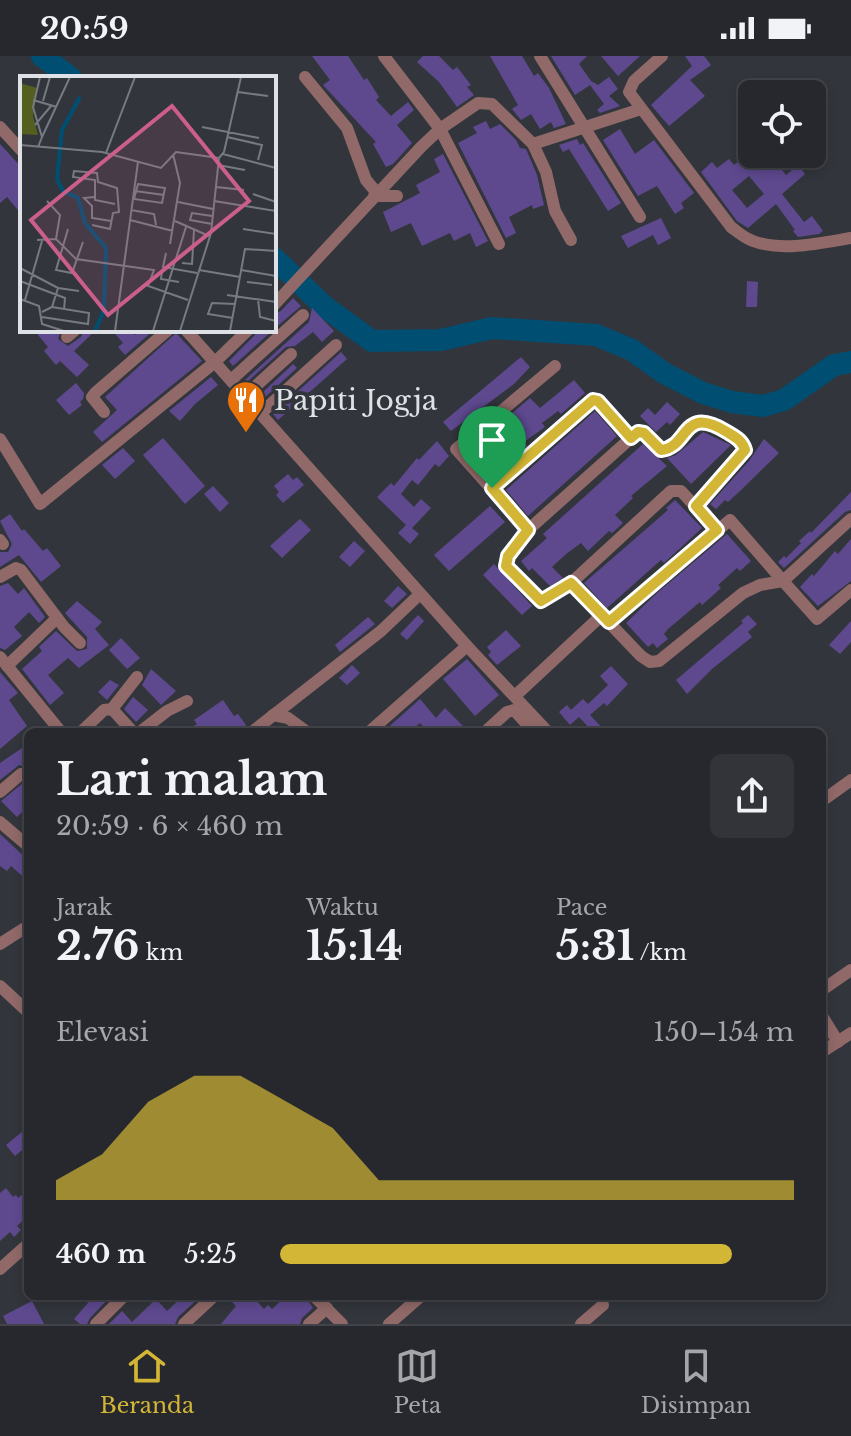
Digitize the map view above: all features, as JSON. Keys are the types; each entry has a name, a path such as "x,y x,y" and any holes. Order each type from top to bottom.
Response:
{"street":[{"path":"384,56 440,129 499,244"},
{"path":"540,56 640,217"},
{"path":"662,56 630,86 629,92 731,227 748,240 764,245 813,244 851,238"},
{"path":"305,77 347,128 366,180 376,194 397,196"},
{"path":"276,303 440,129 478,103 488,102 533,144 546,172 555,211 571,240"},
{"path":"533,144 641,109"},
{"path":"0,127 20,149"},
{"path":"231,380 303,315"},
{"path":"104,412 92,397 95,393 166,332"},
{"path":"188,332 420,594 545,728"},
{"path":"0,439 40,504 215,362 246,332"},
{"path":"261,413 336,345"},
{"path":"246,395 291,354"},
{"path":"528,530 456,449 555,366"},
{"path":"492,488 593,400 598,401 631,438"},
{"path":"696,506 742,455 744,445 720,427 700,422 694,423 666,451 644,433 638,432 528,530 508,556 506,566 541,601 571,583 671,491 681,491 717,530"},
{"path":"571,583 644,659 656,662 743,593 760,585 783,581 851,519"},
{"path":"516,695 605,619 730,520 817,619 851,590"},
{"path":"0,577 16,568 21,570 80,643"},
{"path":"257,728 370,640 420,594"},
{"path":"57,618 4,661 58,728"},
{"path":"374,728 467,646"},
{"path":"85,728 104,710 112,709 137,677"},
{"path":"145,728 167,711 187,701"},
{"path":"112,709 129,728"},
{"path":"489,728 507,712 514,710 530,728"},
{"path":"273,715 288,718 302,728"},
{"path":"0,792 21,774"},
{"path":"826,798 851,780"},
{"path":"0,822 24,843"},
{"path":"0,944 24,929"},
{"path":"826,987 851,970"},
{"path":"0,986 24,1008"},
{"path":"826,1022 838,1042"},
{"path":"826,1050 851,1033"},
{"path":"0,1269 24,1248"},
{"path":"96,1324 120,1300"},
{"path":"184,1324 210,1300"},
{"path":"318,1300 342,1324"},
{"path":"389,1324 416,1300"},
{"path":"581,1324 603,1305"},
{"path":"309,1324 327,1308"}],"building":[{"path":"312,56 348,56 364,80 367,78 379,97 376,100 391,116 408,102 414,110 397,125 412,143 393,164 386,167 373,144 376,142 323,85 330,80"},
{"path":"423,56 439,56 453,70 457,67 471,85 467,87 474,95 457,107 439,82 417,62"},
{"path":"490,56 522,56 534,76 538,73 549,88 566,124 554,128 551,122 540,129 531,114 521,120 512,109 518,105"},
{"path":"551,56 587,56 579,64 591,81 598,85 609,77 618,89 609,96 620,106 600,113 597,110 604,104 590,85 575,95"},
{"path":"601,56 640,56 618,76"},
{"path":"685,56 704,56 711,65 690,80 705,96 669,126 651,105 692,66"},
{"path":"486,121 490,129 500,124 520,148 526,149 537,175 544,205 533,209 532,205 509,217 516,233 506,238 458,143 477,133 473,127"},
{"path":"620,129 635,154 654,140 694,193 681,203 684,208 675,214 657,186 638,196 603,140"},
{"path":"577,139 580,145 583,143 621,203 608,211 569,149 563,152 559,145"},
{"path":"0,144 20,166 20,213 7,197 0,203"},
{"path":"443,154 488,241 476,247 470,233 454,241 450,233 422,246 411,223 391,232 383,212 420,193 416,185 440,172 434,159"},
{"path":"729,159 734,165 738,162 738,168 781,168 786,175 794,168 800,168 805,174 782,194 804,222 812,216 823,231 798,237 776,204 748,228 737,221 701,172 712,162 717,168","holes":["749,176 764,194 747,208 732,190"]},
{"path":"661,218 671,238 658,245 653,235 628,248 621,236"},
{"path":"747,281 758,282 757,307 746,307"},
{"path":"293,298 301,306 276,327 276,313"},
{"path":"312,308 334,331 322,342 313,332 295,346 286,347 247,382 245,380 309,322"},
{"path":"36,332 60,332 58,339 68,346 83,332 94,332 74,351 89,365 77,377 60,361 56,365 44,351 48,347"},
{"path":"114,332 132,332 135,335 138,332 152,332 125,355 118,347 123,343"},
{"path":"256,332 271,332 233,366 229,361"},
{"path":"176,333 202,361 102,442 93,432 117,410 105,397"},
{"path":"341,352 347,359 278,420 273,414"},
{"path":"521,357 530,367 514,384 451,431 443,422"},
{"path":"293,364 297,368 264,398 261,394"},
{"path":"211,377 218,385 180,421 169,411"},
{"path":"574,380 585,393 561,414 558,411 542,423 545,427 524,442 527,446 492,473 471,448 530,398 540,408"},
{"path":"76,383 84,393 80,402 82,405 69,415 56,400"},
{"path":"667,402 680,414 670,425 667,422 656,432 640,416 648,408 655,415"},
{"path":"595,411 617,436 528,516 506,490"},
{"path":"703,432 731,445 691,484 667,458 676,455"},
{"path":"163,438 205,486 185,504 143,455"},
{"path":"764,439 779,453 728,502 725,500 716,509 710,504 749,461"},
{"path":"437,441 449,456 439,467 435,464 418,485 412,480 401,494 414,507 421,499 431,508 412,528 419,534 410,544 398,533 406,525 377,497 391,483 394,486 417,458 419,460"},
{"path":"643,444 667,466 631,496 633,498 615,515 623,523 612,533 609,531 588,551 581,543 566,554 552,567 563,578 550,586 532,568 529,571 521,561 547,538 543,534"},
{"path":"123,448 135,461 115,479 102,465"},
{"path":"288,474 293,480 297,477 304,485 283,503 276,495 279,492 274,486"},
{"path":"213,486 229,503 220,512 204,494"},
{"path":"851,492 851,510 845,512 784,568 778,562 784,556 786,558 801,543 799,541 811,533"},
{"path":"675,500 702,528 607,608 584,583 668,510 666,508"},
{"path":"490,506 505,522 449,571 434,555"},
{"path":"10,514 22,531 24,529 43,551 47,548 61,566 41,582 19,555 0,567 0,552 8,552 12,544 0,521"},
{"path":"300,519 311,530 282,558 270,546"},
{"path":"727,534 751,561 740,571 737,568 718,585 721,588 710,598 702,605 700,602 668,629 664,634 668,639 657,648 653,643 648,647 626,623"},
{"path":"851,539 851,581 818,606 800,587"},
{"path":"354,541 365,551 350,567 339,557"},
{"path":"494,564 532,606 522,615 483,575"},
{"path":"8,583 18,594 24,588 45,617 39,623 29,612 14,627 22,636 5,650 0,648 0,586"},
{"path":"398,586 407,594 392,608 384,601"},
{"path":"77,601 102,622 95,629 109,645 79,668 68,658 48,675 64,693 50,705 22,669 42,651 39,647 56,631 77,651 87,649 87,637 65,613"},
{"path":"418,615 424,621 407,640 400,634"},
{"path":"748,615 757,624 748,632 752,637 687,694 676,680 743,623 741,621"},
{"path":"368,617 375,624 340,652 335,645"},
{"path":"851,621 851,642 840,654 829,645"},
{"path":"506,630 521,646 497,665 488,655 491,652 487,647"},
{"path":"121,638 140,658 127,669 109,650"},
{"path":"467,659 499,695 475,716 443,679"},
{"path":"352,665 360,673 347,685 339,678"},
{"path":"611,666 628,684 607,706 604,703 590,715 602,728 589,728 579,717 570,725 559,712 567,705 571,710 583,699 588,704 608,685 600,676"},
{"path":"151,669 176,691 161,705 142,685"},
{"path":"0,672 18,693 9,700 27,726 0,749"},
{"path":"110,680 119,685 107,700 98,692"},
{"path":"133,697 148,710 136,722 124,709"},
{"path":"420,699 436,718 445,708 465,728 424,728 420,723 414,728 387,728"},
{"path":"223,700 234,716 238,714 246,725 245,728 190,728 197,724 194,720"},
{"path":"24,747 24,767 19,765 0,780 0,763"},
{"path":"24,782 24,810 17,817 1,801"},
{"path":"0,834 24,856 24,877 11,866 7,871 0,866"},
{"path":"24,1130 24,1148 15,1156 6,1145"},
{"path":"6,1188 13,1197 16,1195 18,1198 24,1193 24,1220 17,1226 21,1230 14,1237 10,1232 0,1241 0,1193"},
{"path":"91,1300 107,1300 87,1324 80,1324 74,1319"},
{"path":"155,1300 167,1311 179,1300 197,1300 178,1317 175,1324 109,1324 122,1311 132,1322"},
{"path":"230,1300 256,1300 264,1309 268,1305 272,1309 282,1300 308,1300 313,1308 300,1324 221,1324 236,1306"},
{"path":"32,1301 44,1324 7,1324 3,1316"}],"waterway":[{"path":"42,56 68,76"},
{"path":"276,260 325,307 372,341 441,340 492,328 596,335 632,350 664,373 703,393 732,402 763,406 784,400 834,365 851,362"}],"place":[{"name":"Papiti Jogja","path":"246,434"}],"route":[{"path":"593,400 598,401 631,438 638,432 644,433 661,450 666,451 694,423 700,422 720,427 737,438 745,450 696,506 717,530 609,622 571,583 541,601 506,566 508,556 528,530 492,488 593,400"}]}
